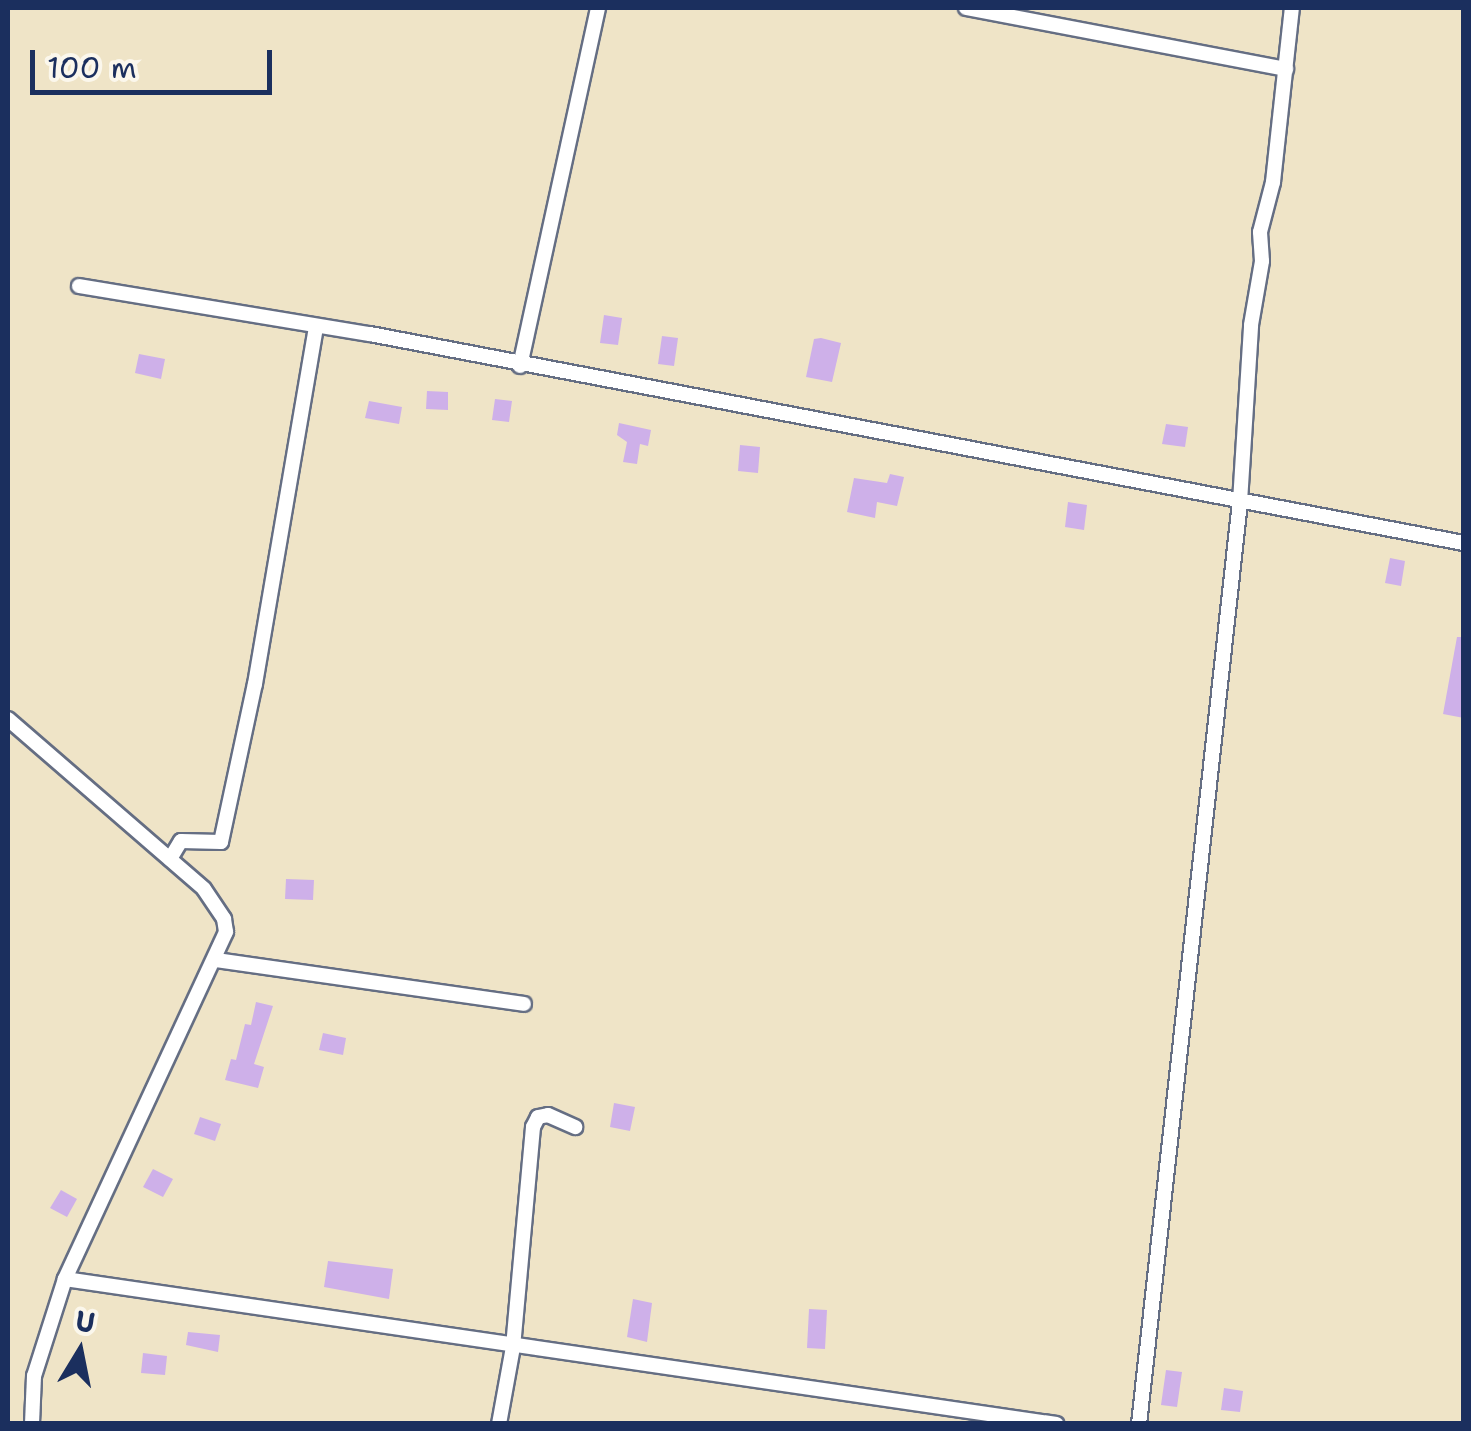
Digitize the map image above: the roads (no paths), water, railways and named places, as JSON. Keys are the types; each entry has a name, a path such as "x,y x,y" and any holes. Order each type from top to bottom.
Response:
{"street":[{"path":"520,366 598,8"},
{"path":"966,8 1286,70"},
{"path":"1139,1424 1240,502 1250,325 1292,8"},
{"path":"79,286 792,414 1464,543"},
{"path":"170,859 181,840 221,842 254,684 316,326"},
{"path":"8,719 204,889 224,919 226,932 65,1279 34,1376 32,1424"},
{"path":"216,960 524,1004"},
{"path":"498,1424 513,1346 533,1127 538,1116 548,1115 576,1128"},
{"path":"65,1279 987,1418 1056,1424"}]}
